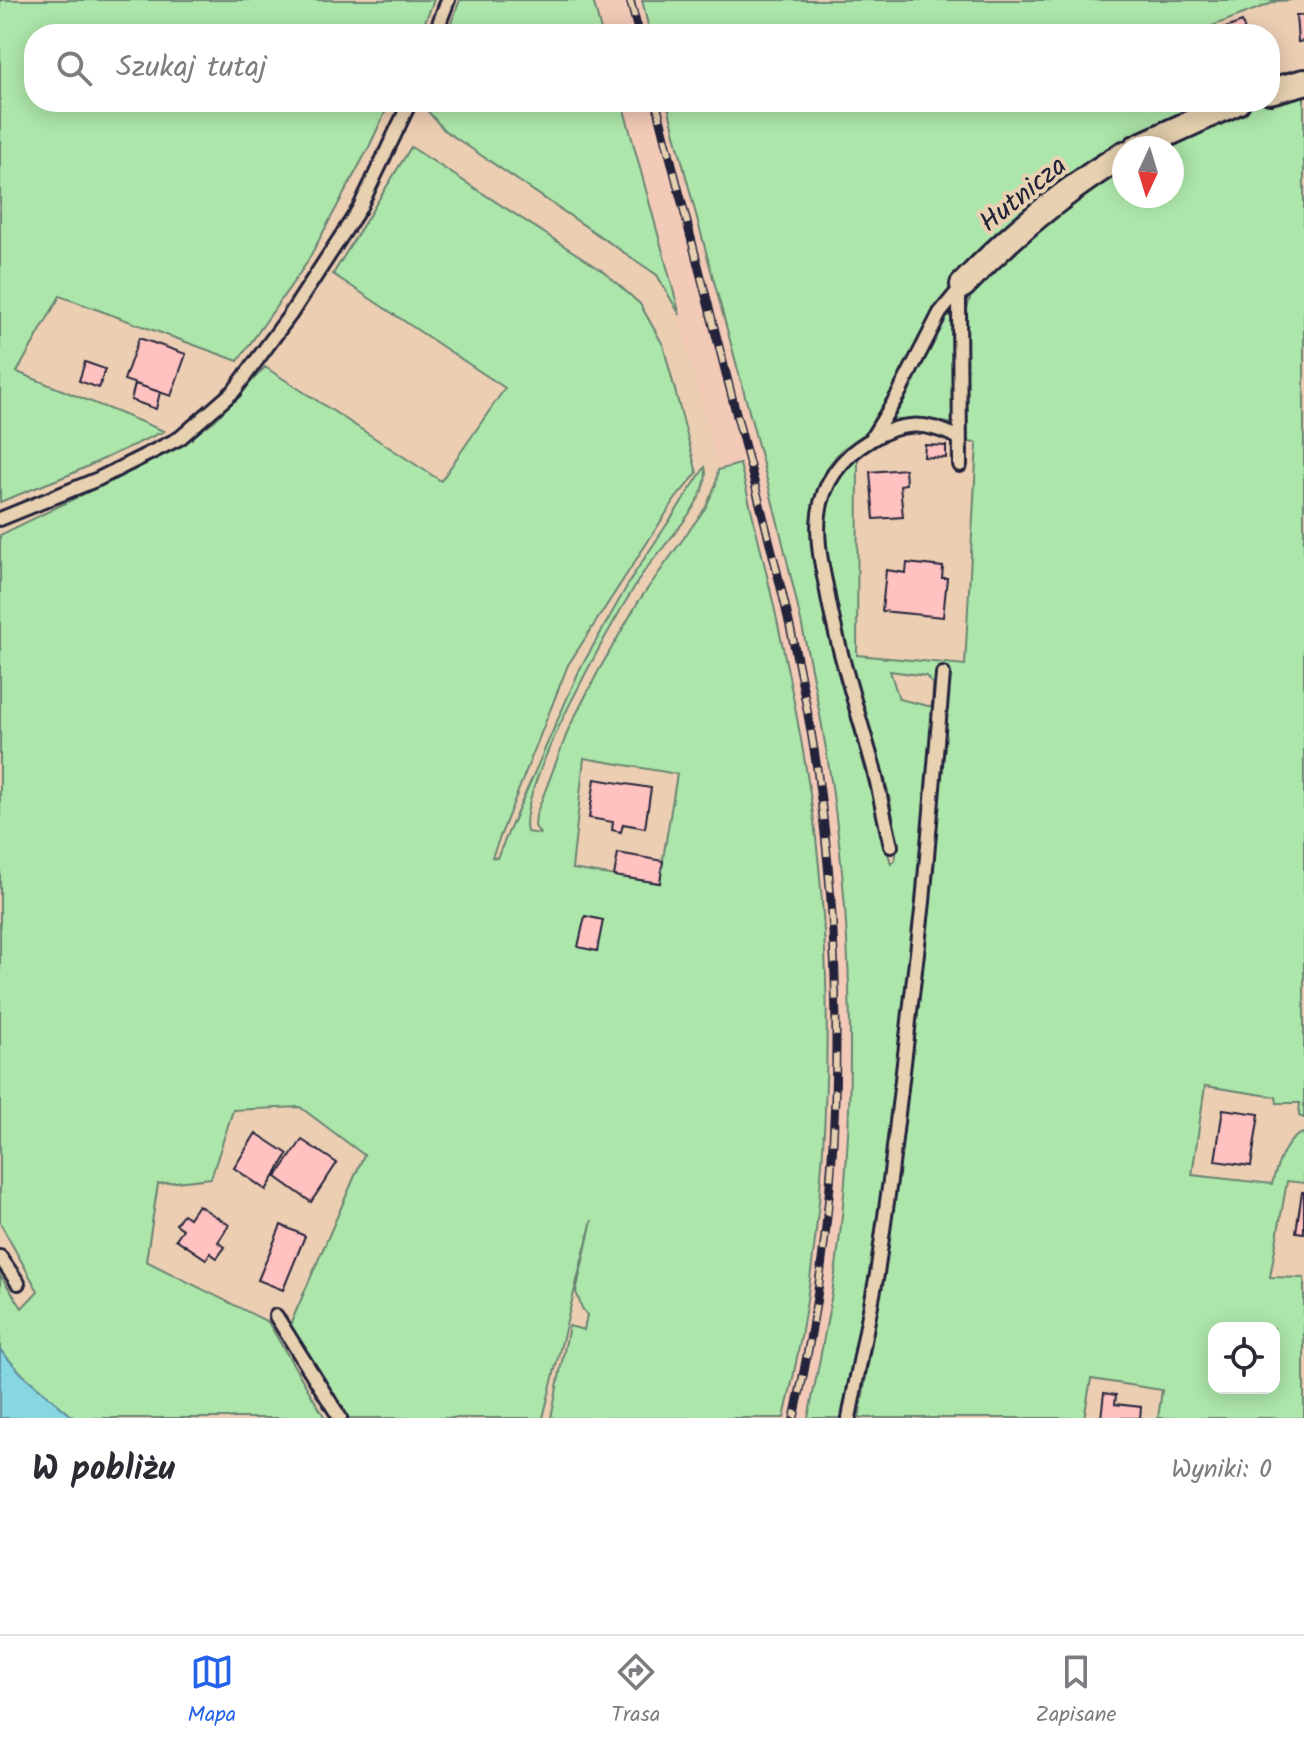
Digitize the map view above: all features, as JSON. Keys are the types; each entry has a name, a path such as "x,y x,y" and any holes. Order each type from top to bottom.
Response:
{"street":[{"path":"1280,88 1304,82"},
{"path":"1162,136 1215,112"},
{"name":"Hutnicza","path":"963,285 1028,222 1112,162"}],"lane":[{"path":"439,24 448,0"},
{"path":"0,519 98,479 180,438 234,391 290,315 359,209 405,112"},
{"path":"960,465 959,299 963,285"},
{"path":"871,439 898,395 940,313 963,285"},
{"path":"891,846 874,771 833,625 823,574 819,528 822,503 832,476 842,462 871,439 901,425 916,424 936,427 959,438"},
{"path":"849,1418 877,1274 891,1173 923,902 943,674"},
{"path":"0,1257 18,1283"},
{"path":"276,1316 340,1418"}],"shaded area":[{"path":"593,0 662,0 668,24 599,24"},
{"path":"625,112 691,112 803,579 849,875 855,1156 814,1418 774,1418 796,761"}],"green space":[{"path":"0,0 434,0 424,24 24,24 24,112 385,112 306,264 238,361 60,296 17,372 164,431 71,474 0,502"},
{"path":"460,0 593,0 599,24 451,24"},
{"path":"642,0 1292,0 1277,1 1217,24 648,24"},
{"path":"1304,89 1304,1118 1299,1116 1300,1103 1277,1103 1276,1097 1205,1086 1192,1175 1272,1184 1287,1146 1304,1133 1304,1183 1287,1181 1270,1277 1304,1278 1304,1418 1158,1418 1162,1390 1091,1379 1084,1418 859,1418 888,1240 919,1001 949,680 947,672 926,801 912,951 874,1255 844,1418 808,1418 834,1279 848,1134 850,1004 842,873 826,749 793,586 670,112 1201,112 1163,136 1112,136 1112,169 1001,239 953,314 957,415 954,424 927,419 897,419 861,436 840,451 823,476 812,518 824,619 891,864 895,861 896,846 890,801 844,643 826,558 825,521 832,490 858,456 857,655 965,665 977,443 967,442 964,319 974,285 1020,239 1112,171 1112,208 1184,208 1184,136 1173,136 1226,112 1280,112 1280,98","holes":["890,671 926,676 933,685 932,707 899,699"]},
{"path":"429,112 625,112 680,315 657,275 444,130"},
{"path":"411,147 603,271 640,304 663,345 697,473 676,498 568,665 492,857 497,858 580,669 634,574 705,467 706,479 693,508 641,576 570,704 537,780 528,810 527,832 540,834 535,826 536,815 569,728 638,602 706,507 716,484 718,470 740,464 781,638 806,770 821,887 825,962 827,1039 820,1195 799,1346 784,1418 551,1418 569,1326 584,1330 587,1315 576,1292 592,1220 543,1418 342,1418 313,1360 290,1325 364,1155 300,1107 233,1110 211,1178 158,1184 146,1261 268,1322 325,1418 74,1418 22,1374 0,1350 0,1275 22,1308 38,1291 0,1223 0,535 172,451 214,421 265,367 441,481 505,388 333,274","holes":["584,758 677,774 659,883 572,869"]}],"water":[{"path":"0,1350 22,1374 74,1418 0,1418"}],"building":[{"path":"1296,15 1304,15 1304,41 1298,42"},
{"path":"139,338 186,354 171,396 124,380"},
{"path":"85,362 105,369 99,388 79,381"},
{"path":"135,384 160,392 156,409 131,400"},
{"path":"925,445 946,446 946,458 924,457"},
{"path":"905,469 906,484 900,485 903,517 874,519 870,472"},
{"path":"907,563 943,567 942,578 947,578 943,617 882,611 886,570 906,573"},
{"path":"595,779 651,788 645,828 623,824 621,832 612,830 613,822 589,818"},
{"path":"618,853 663,861 660,883 614,876"},
{"path":"585,916 603,920 597,951 578,947"},
{"path":"1223,1109 1259,1114 1251,1166 1215,1161"},
{"path":"256,1133 288,1154 266,1190 234,1168"},
{"path":"302,1140 337,1163 311,1202 276,1177"},
{"path":"1304,1192 1304,1233 1296,1232"},
{"path":"198,1205 229,1225 218,1242 225,1247 217,1258 210,1253 206,1259 176,1239 183,1229 176,1224 183,1214 189,1218"},
{"path":"281,1225 305,1236 283,1290 258,1280"},
{"path":"1104,1393 1116,1395 1115,1404 1141,1407 1140,1418 1101,1418"}],"railway":[{"path":"630,0 636,24"},
{"path":"659,112 783,598 810,726 827,850 836,1013 831,1176 810,1338 794,1418"}]}
